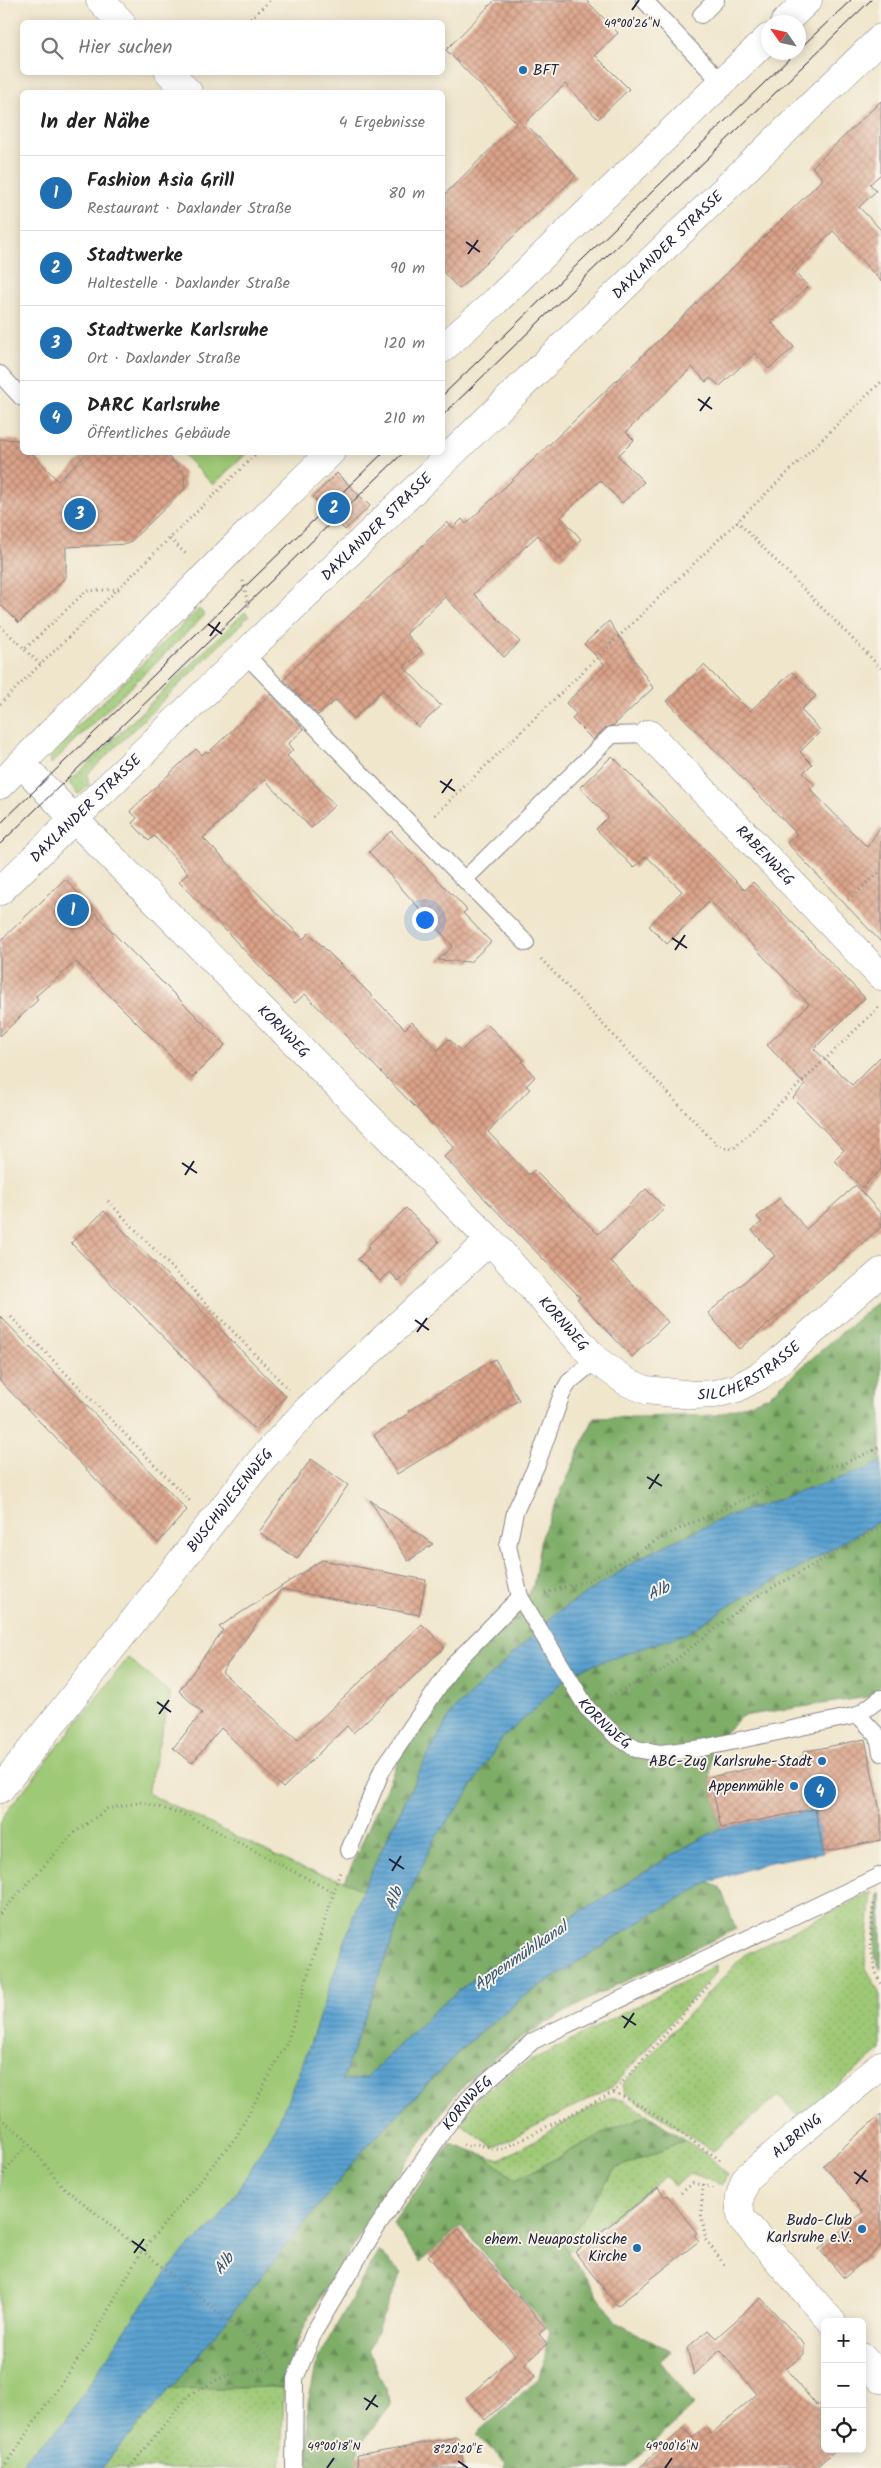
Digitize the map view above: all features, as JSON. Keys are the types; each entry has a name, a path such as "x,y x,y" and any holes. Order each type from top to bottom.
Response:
{"street":[{"path":"100,0 119,20"},
{"path":"792,15 808,0"},
{"name":"DAXLANDER STRASSE","path":"0,891 244,652 881,38"},
{"path":"445,345 496,301 723,84 761,45"},
{"path":"172,75 186,90"},
{"path":"0,785 232,549 328,455"},
{"name":"RABENWEG","path":"648,734 881,976"},
{"name":"KORNWEG","path":"22,764 490,1240 596,1360"},
{"name":"BUSCHWIESENWEG","path":"0,1789 210,1522 262,1459 308,1409 490,1240"},
{"name":"SILCHERSTRASSE","path":"596,1360 627,1382 646,1390 693,1395 715,1394 737,1388 761,1375 781,1359 881,1272"},
{"name":"ALBRING","path":"746,2178 881,2065"},
{"path":"746,2178 738,2205 742,2219 829,2318"},
{"path":"866,2361 881,2378"}],"lane":[{"path":"644,0 723,84"},
{"path":"701,15 716,0"},
{"path":"0,374 20,396"},
{"path":"244,652 526,943"},
{"path":"465,879 612,735 648,734"},
{"name":"KORNWEG","path":"596,1360 569,1382 562,1394 536,1464 515,1512 508,1546 520,1597 587,1708 615,1735 636,1749 660,1753 702,1748 858,1716"},
{"path":"348,1850 387,1762 454,1664 520,1597"},
{"path":"881,1698 858,1716 878,1736 881,1753"},
{"name":"KORNWEG","path":"294,2468 295,2380 314,2332 373,2233 446,2127 472,2093 533,2041 879,1876"}],"path":[{"path":"249,20 270,0"},
{"path":"418,831 881,382"},
{"path":"0,704 120,589 255,455"},
{"path":"737,521 881,668"},
{"path":"242,573 249,611"},
{"path":"25,650 86,591 120,589"},
{"path":"0,626 41,665"},
{"path":"826,920 881,871"},
{"path":"526,943 719,1147 733,1149 881,1004"},
{"path":"108,1201 308,1409"},
{"path":"11,1317 210,1522"},
{"path":"520,1597 557,1591 590,1580 666,1535 752,1496 793,1474 842,1464 881,1447"},
{"path":"587,1708 660,1672 754,1598 881,1526"},
{"path":"0,1914 74,1833 107,1809 142,1802 188,1816 333,1892"},
{"path":"3,2468 90,2342 141,2252 236,2137 288,2043 333,1892 348,1850"},
{"path":"879,1876 870,1947 873,1969 881,1984"},
{"path":"476,2144 493,2150 501,2150 614,2092 733,1959 730,1948"},
{"path":"614,2092 643,2107 746,2178"},
{"path":"0,2118 28,2143 61,2185 141,2252 241,2331 295,2380"},
{"path":"0,2178 28,2143"},
{"path":"681,2193 693,2183 721,2190"},
{"path":"703,2185 700,2213 706,2240 726,2267"},
{"path":"129,2468 188,2396 224,2376 262,2368 295,2380"}],"green space":[{"path":"184,455 245,455 213,485"},
{"path":"199,609 205,615 51,764 50,755 59,744"},
{"path":"245,612 249,616 87,775 89,785 79,794 69,782"},
{"path":"881,1298 881,1461 452,1712 423,1764 362,1891 345,1881 401,1754 438,1696 470,1657 508,1618 533,1587 541,1537 594,1418 717,1415 769,1396"},
{"path":"881,1520 881,1686 868,1697 742,1716 713,1744 710,1777 721,1828 687,1846 485,1971 439,2006 367,2077 342,2081 406,1901 434,1840 465,1797 502,1738 572,1672 740,1599 797,1569"},
{"path":"128,1658 171,1694 147,1793 303,1869 345,1881 362,1891 308,2050 280,2118 247,2175 216,2224 183,2252 64,2423 26,2457 21,2468 0,2468 0,1820"},
{"path":"708,1883 720,1887 736,1929 606,1991 542,2026 484,2066 458,2091 395,2180 310,2315 295,2349 284,2387 169,2389 366,2147 467,2044 523,1997 657,1911"},
{"path":"872,1892 865,1966 881,1995 881,2050 798,2117 779,2095 713,2151 625,2093 623,2084 744,1955"},
{"path":"881,1893 881,1970 874,1956 879,1894"},
{"path":"716,1965 716,1973 612,2087 494,2147 458,2122 482,2094 515,2069"},
{"path":"608,2098 623,2100 648,2115 605,2132 516,2180 484,2155 500,2160"},
{"path":"648,2115 685,2140 615,2169 564,2246 617,2323 671,2351 660,2361 694,2405 627,2468 504,2468 506,2463 476,2435 539,2378 550,2331 461,2226 420,2262 393,2223 450,2143 484,2155 516,2180 605,2132"},
{"path":"685,2140 710,2157 727,2175 722,2185 691,2173 674,2186 666,2176 568,2252 564,2246 615,2169"},
{"path":"379,2251 401,2273 369,2350 391,2404 358,2448 359,2468 308,2468 308,2403 318,2358"},
{"path":"284,2387 281,2468 102,2468 169,2389"}],"water":[{"path":"881,1461 881,1520 797,1569 740,1599 687,1633 572,1672 502,1738 465,1797 434,1840 406,1901 342,2081 367,2077 439,2006 485,1971 687,1846 721,1828 815,1809 823,1852 766,1863 708,1883 657,1911 523,1997 466,2044 366,2147 183,2374 102,2468 21,2468 26,2457 64,2423 137,2312 183,2252 216,2224 280,2118 308,2050 362,1891 423,1764 452,1712 556,1613 649,1553 723,1518 867,1469"}],"building":[{"path":"495,0 586,0 618,33 595,55 629,89 598,119 565,84 525,123 576,176 459,289 445,274 445,194 517,123 446,50"},
{"path":"881,101 881,174 870,184 876,191 859,207 881,230 881,281 833,231 792,270 808,286 771,322 794,347 769,369 755,353 720,386 710,378 706,382 692,367 626,432 634,440 618,456 644,482 622,503 600,480 561,517 581,539 561,559 538,535 474,594 520,642 504,657 445,597 406,634 422,651 404,667 441,706 418,727 382,690 354,719 336,700 318,715 284,680 290,672 447,522 453,528 462,519 466,524 662,337 823,179 812,167"},
{"path":"0,439 18,440 20,442 20,455 34,455 58,481 85,455 167,455 184,473 185,489 128,544 66,547 66,577 19,623 0,604"},
{"path":"337,473 370,506 345,530 313,497"},
{"path":"609,621 653,688 614,725 605,728 593,740 572,719 576,714 566,703 605,665 584,644"},
{"path":"704,665 750,711 792,672 816,696 801,710 821,731 800,752 812,764 803,773 815,785 810,789 867,847 881,826 881,942 787,843 797,834 667,701"},
{"path":"270,694 304,729 288,744 293,750 287,756 335,805 311,828 265,780 203,838 303,939 309,933 405,1029 412,1022 438,1050 449,1039 461,1051 488,1025 524,1060 522,1062 535,1077 526,1086 530,1089 488,1132 529,1175 534,1170 598,1234 646,1189 665,1208 610,1261 668,1322 632,1357 577,1299 580,1297 444,1157 454,1147 305,994 295,1003 179,882 188,873 154,836 149,841 132,823 137,818 130,811 196,749 202,755 206,751 208,753"},
{"path":"612,756 745,890 753,882 865,998 814,1049 852,1085 881,1056 881,1169 862,1188 834,1160 844,1150 793,1098 805,1085 767,1045 809,1004 710,901 667,944 649,926 682,891 646,856 634,868 596,829 608,817 580,787"},
{"path":"391,831 467,910 463,913 491,942 470,962 438,960 453,946 369,852"},
{"path":"65,879 119,939 225,1045 192,1078 76,962 36,996 38,1000 0,1036 0,941"},
{"path":"856,1185 881,1214 881,1227 739,1349 708,1313 775,1256 752,1230 762,1222 757,1217 780,1198 806,1229"},
{"path":"406,1208 439,1242 399,1282 390,1272 380,1281 358,1259 369,1248 367,1246"},
{"path":"104,1211 286,1396 255,1430 71,1243"},
{"path":"0,1316 187,1510 158,1543 0,1381"},
{"path":"495,1359 519,1400 397,1474 374,1435 409,1413 408,1411"},
{"path":"311,1459 348,1485 297,1559 259,1532"},
{"path":"370,1500 433,1544 408,1561"},
{"path":"322,1560 426,1580 419,1615 281,1589 222,1672 298,1740 422,1624 445,1647 353,1733 347,1726 283,1788 221,1728 192,1763 173,1748 202,1713 179,1691 223,1630 219,1627"},
{"name":"Appenmühle","path":"865,1739 881,1816 881,1840 823,1852 815,1809 721,1828 710,1777 804,1757 803,1752"},
{"name":"Budo-Club Karlsruhe e.V.","path":"881,2114 881,2246 844,2278 819,2249 863,2212 823,2165"},
{"name":"ehem. Neuapostolische Kirche","path":"658,2188 665,2197 667,2195 697,2233 694,2235 699,2241 617,2306 575,2252"},
{"path":"459,2229 546,2328 539,2334 547,2344 524,2364 535,2376 485,2420 466,2398 515,2355 428,2256"},
{"path":"761,2298 804,2344 804,2354 786,2369 817,2406 821,2402 821,2453 832,2453 815,2468 639,2468 684,2428 693,2438 705,2427 711,2434 757,2394 720,2350 694,2375 687,2348 708,2330 716,2338"},
{"path":"458,2437 464,2468 358,2468 357,2455"}],"tram line":[{"path":"806,42 851,0"},
{"path":"445,413 871,0"},
{"path":"445,393 788,60"},
{"path":"0,824 381,455"},
{"path":"0,844 401,455"}],"place":[{"name":"BFT","path":"523,70"},
{"name":"Stadtwerke","path":"334,508"},
{"name":"Stadtwerke Karlsruhe","path":"80,514"},
{"name":"Fashion Asia Grill","path":"73,910"},
{"name":"ABC-Zug Karlsruhe-Stadt","path":"822,1761"},
{"name":"Appenmühle","path":"794,1786"},
{"name":"DARC Karlsruhe","path":"820,1792"},
{"name":"Budo-Club Karlsruhe e.V.","path":"862,2229"},
{"name":"ehem. Neuapostolische Kirche","path":"637,2248"}],"water label":[{"name":"Alb","path":"658,1590"},
{"name":"Alb","path":"393,1898"},
{"name":"Appenmühlkanal","path":"520,1955"},
{"name":"Alb","path":"223,2263"}]}
